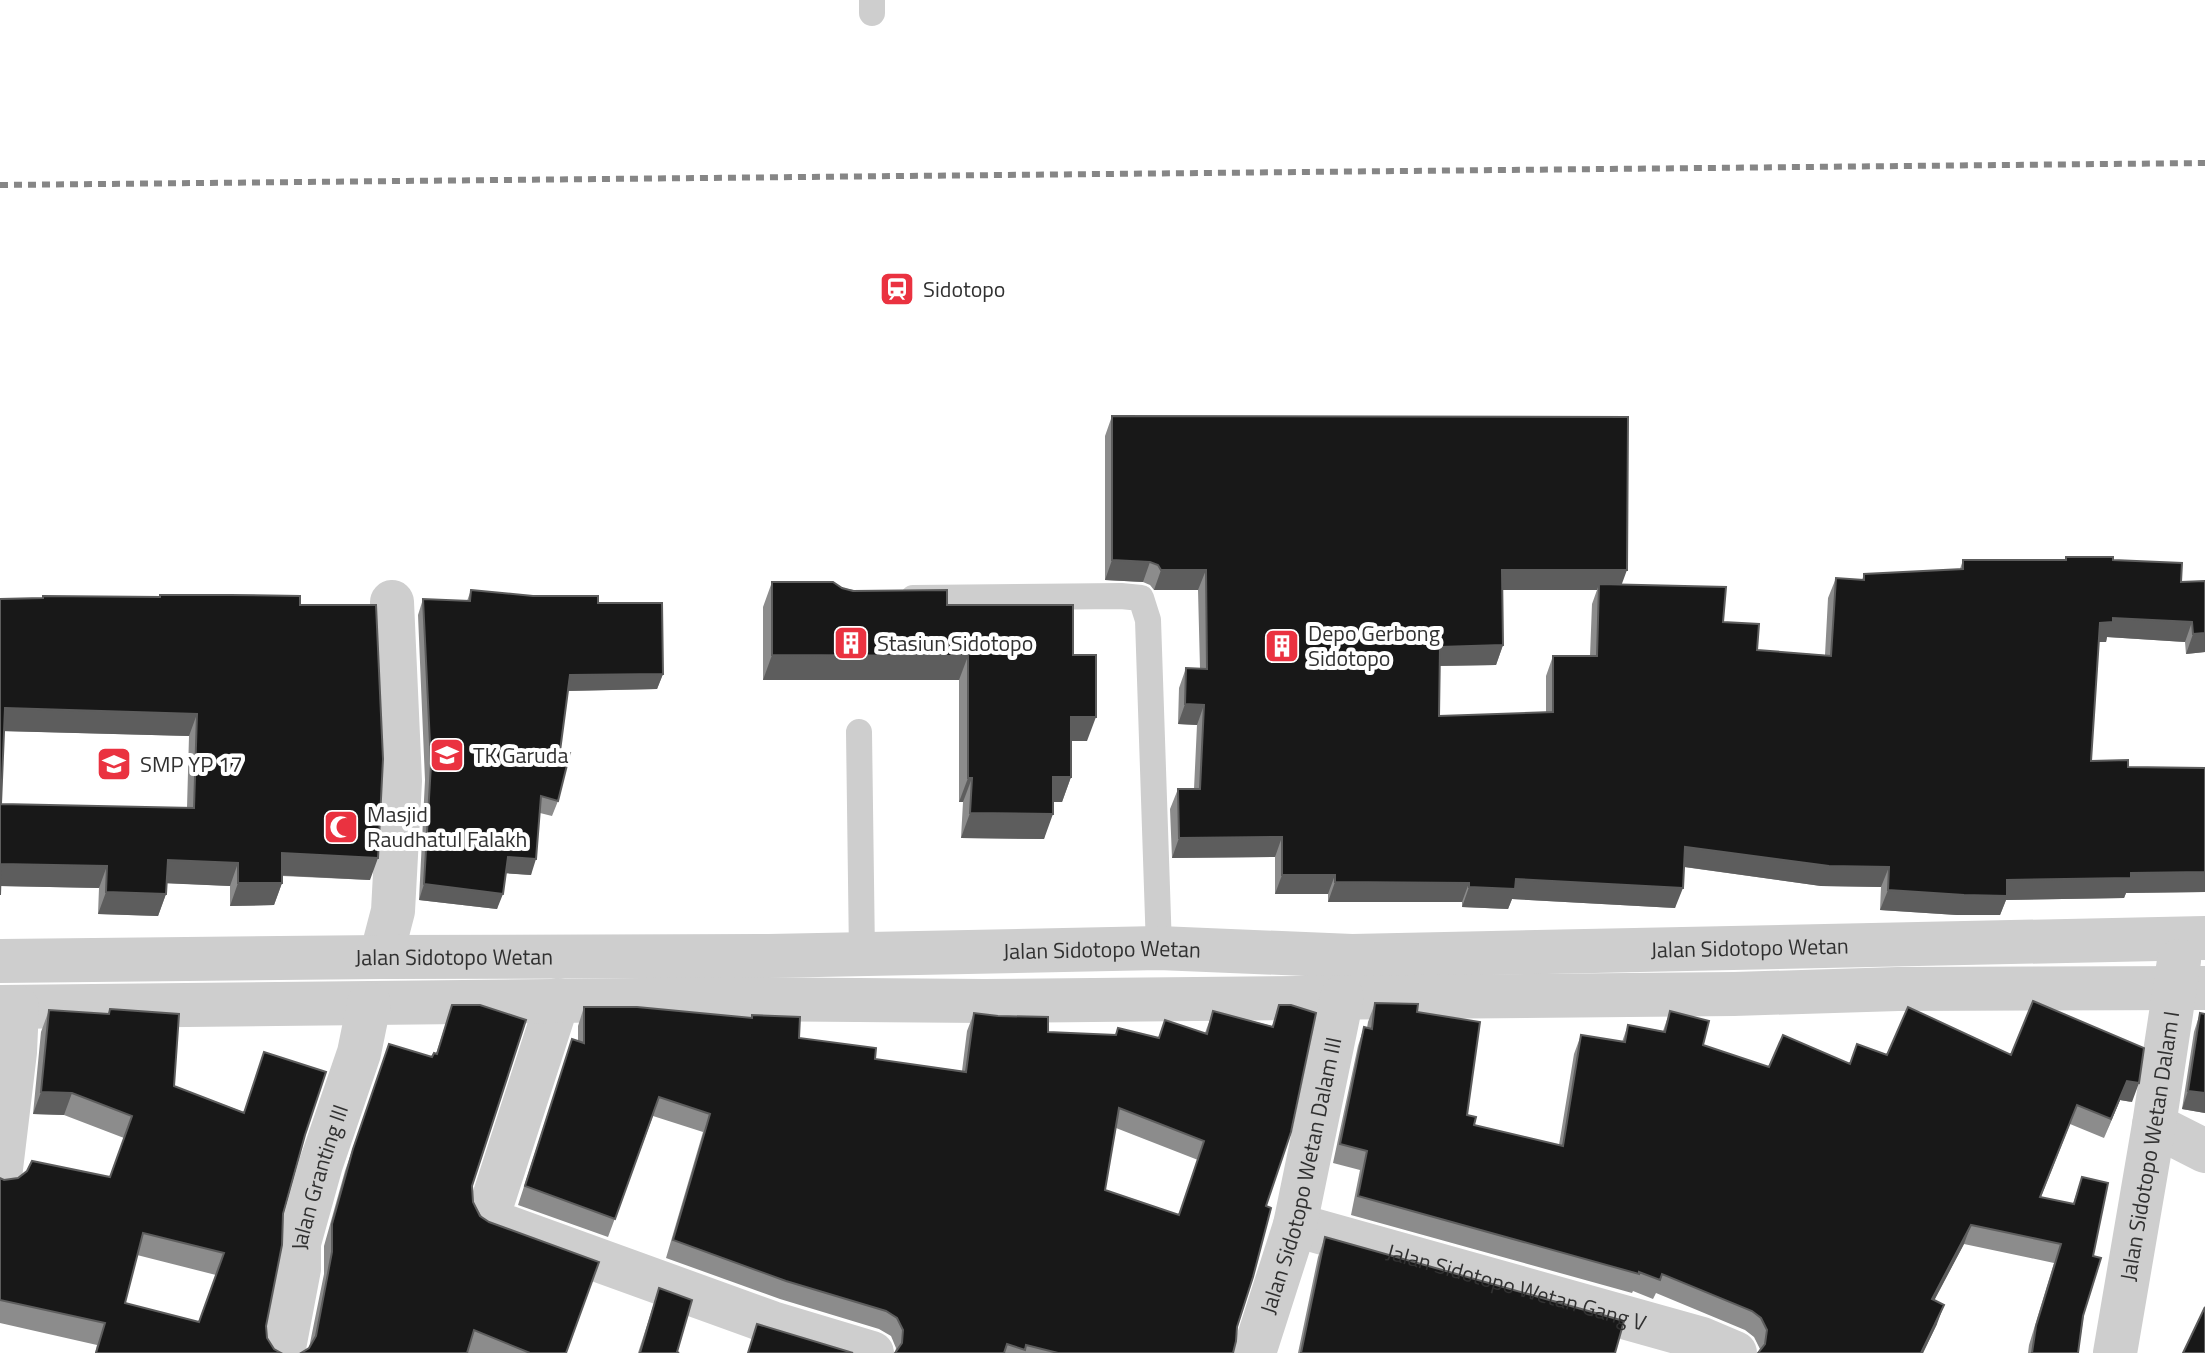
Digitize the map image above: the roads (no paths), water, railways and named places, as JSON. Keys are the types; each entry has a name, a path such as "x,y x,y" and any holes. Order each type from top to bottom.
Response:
{"street":[{"path":"381,957 393,911 400,781 392,602"},
{"name":"Jalan Sidotopo Wetan","path":"0,961 862,955 1159,948 1352,956 2193,938"},
{"name":"Jalan Sidotopo Wetan Dalam I","path":"2115,1353 2154,1125 2190,988 2193,938"},
{"name":"Jalan Sidotopo Wetan","path":"9,1007 558,1000 984,1001 2190,988"},
{"name":"Jalan Sidotopo Wetan Dalam III","path":"1254,1353 1295,1225 1342,997"},
{"path":"558,1000 533,1071 490,1221 772,1323 872,1353"},
{"name":"Jalan Granting III","path":"283,1353 299,1269 299,1243 321,1164 359,1053 369,1004"},
{"path":"0,1177 15,1052 9,1007"},
{"path":"2154,1125 2205,1151"},
{"name":"Jalan Sidotopo Wetan Gang V","path":"1295,1225 1711,1348"}],"lane":[{"path":"890,599 1141,598 1148,620 1159,948"},
{"path":"859,732 862,955"}],"railway":[{"path":"0,185 2205,163"}],"place":[{"name":"Sidotopo","path":"897,289"},
{"name":"Stasiun Sidotopo","path":"851,643"},
{"name":"Depo Gerbong Sidotopo","path":"1282,646"},
{"name":"TK Garuda","path":"447,755"},
{"name":"SMP YP 17","path":"114,764"},
{"name":"Masjid Raudhatul Falakh","path":"341,827"}]}
